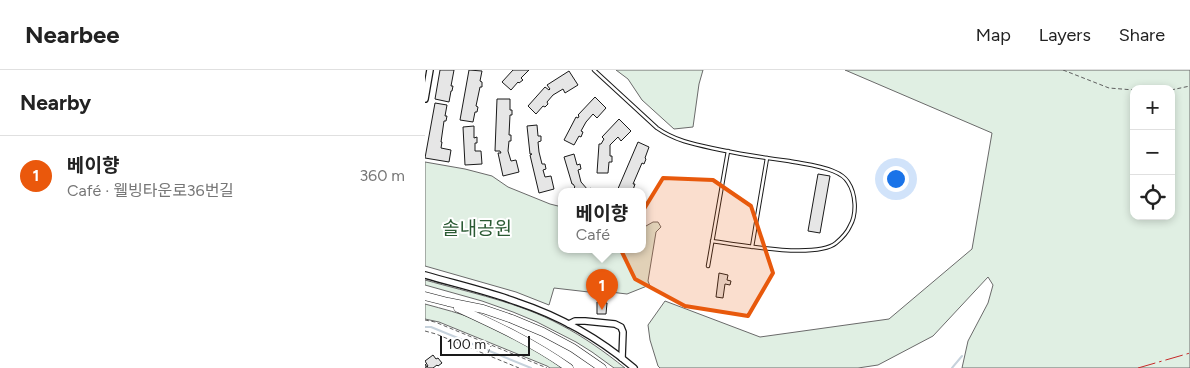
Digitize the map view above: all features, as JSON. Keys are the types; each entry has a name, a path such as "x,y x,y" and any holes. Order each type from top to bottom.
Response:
{"main road":[{"path":"425,296 513,318 573,348 602,368"},
{"path":"448,302 528,341 569,368"}],"street":[{"path":"425,99 430,70"},
{"path":"425,274 518,302 569,324 623,358 634,368"},
{"path":"569,324 575,321 585,321 615,324 621,327 623,332 623,358"}],"lane":[{"path":"594,70 667,135 690,144 819,166 834,171 849,183 854,198 854,213 851,226 843,237 832,246 809,250 787,250 713,241"},
{"path":"707,266 728,151"},
{"path":"752,247 767,158"}],"path":[{"path":"1063,70 1109,88 1130,90"},
{"path":"1175,89 1190,86"},
{"path":"425,320 435,322 547,368"},
{"path":"425,331 437,334 519,368"},
{"path":"487,355 491,345"}],"highlighted area":[{"path":"663,178 713,180 751,206 773,273 748,316 685,306 635,279 620,248"}],"green space":[{"path":"616,70 703,70 699,84 693,127 674,129 642,100 628,79"},
{"path":"845,70 1190,70 1190,368 962,368 968,341 988,303 993,285 988,277 933,336 878,365 858,368 660,368 658,366 650,340 648,325 665,301 760,337 889,319 972,249 992,133"},
{"name":"솔내공원","path":"425,162 492,176 508,187 558,206 558,253 646,253 646,226 653,222 658,222 661,227 656,232 648,281 650,286 627,294 610,292 606,294 554,288 549,305 516,292 425,266"},
{"path":"425,280 494,299 545,317 586,340 625,368 614,368 576,342 537,322 482,301 425,285"},
{"path":"425,304 464,315 488,325 521,342 563,368 550,368 439,322 425,319"}],"building":[{"path":"440,70 454,70 449,102 435,99"},
{"path":"469,70 482,71 480,81 482,82 482,87 480,87 476,106 478,107 477,112 475,112 473,122 460,120"},
{"path":"513,70 529,70 521,78 523,80 518,82 511,90 502,82"},
{"path":"569,71 578,85 565,93 563,89 553,95 547,102 548,104 545,107 543,106 536,114 528,106 545,87 550,89 547,85"},
{"path":"595,97 606,108 597,118 593,114 586,122 581,131 583,132 581,137 579,136 574,145 564,140 576,117 578,118 578,115"},
{"path":"497,99 510,99 512,115 510,115 509,135 511,135 511,141 509,141 508,151 511,161 516,160 519,172 503,176 498,153 501,153 500,151 495,151"},
{"path":"435,103 447,105 445,116 447,116 446,121 444,121 441,148 451,150 449,162 425,158"},
{"path":"619,119 631,131 621,141 618,137 610,145 612,162 609,162 608,173 597,173 599,144 604,139 602,137"},
{"path":"537,125 538,136 541,136 541,141 538,142 539,152 542,164 545,164 546,169 543,170 545,177 551,176 554,189 539,193 530,155 532,154 530,154 527,126"},
{"path":"474,126 474,138 477,137 475,151 481,151 482,164 465,165 463,127"},
{"path":"638,142 649,147 644,164 642,163 633,184 635,184 634,188 618,188"},
{"path":"574,154 577,165 580,164 581,169 578,170 581,182 586,188 574,188 564,157"},
{"path":"818,174 830,176 820,233 808,231"},
{"path":"719,273 728,275 727,280 731,281 730,285 725,284 723,298 716,297"},
{"path":"597,302 607,303 606,314 597,314"},
{"path":"433,355 442,363 433,368 425,368 425,364 428,366 425,361"}],"waterway":[{"path":"425,327 431,327 531,368"},
{"path":"952,368 962,356"}],"power":[{"path":"1138,368 1190,353"}],"place":[{"name":"베이향","path":"602,310"}]}
